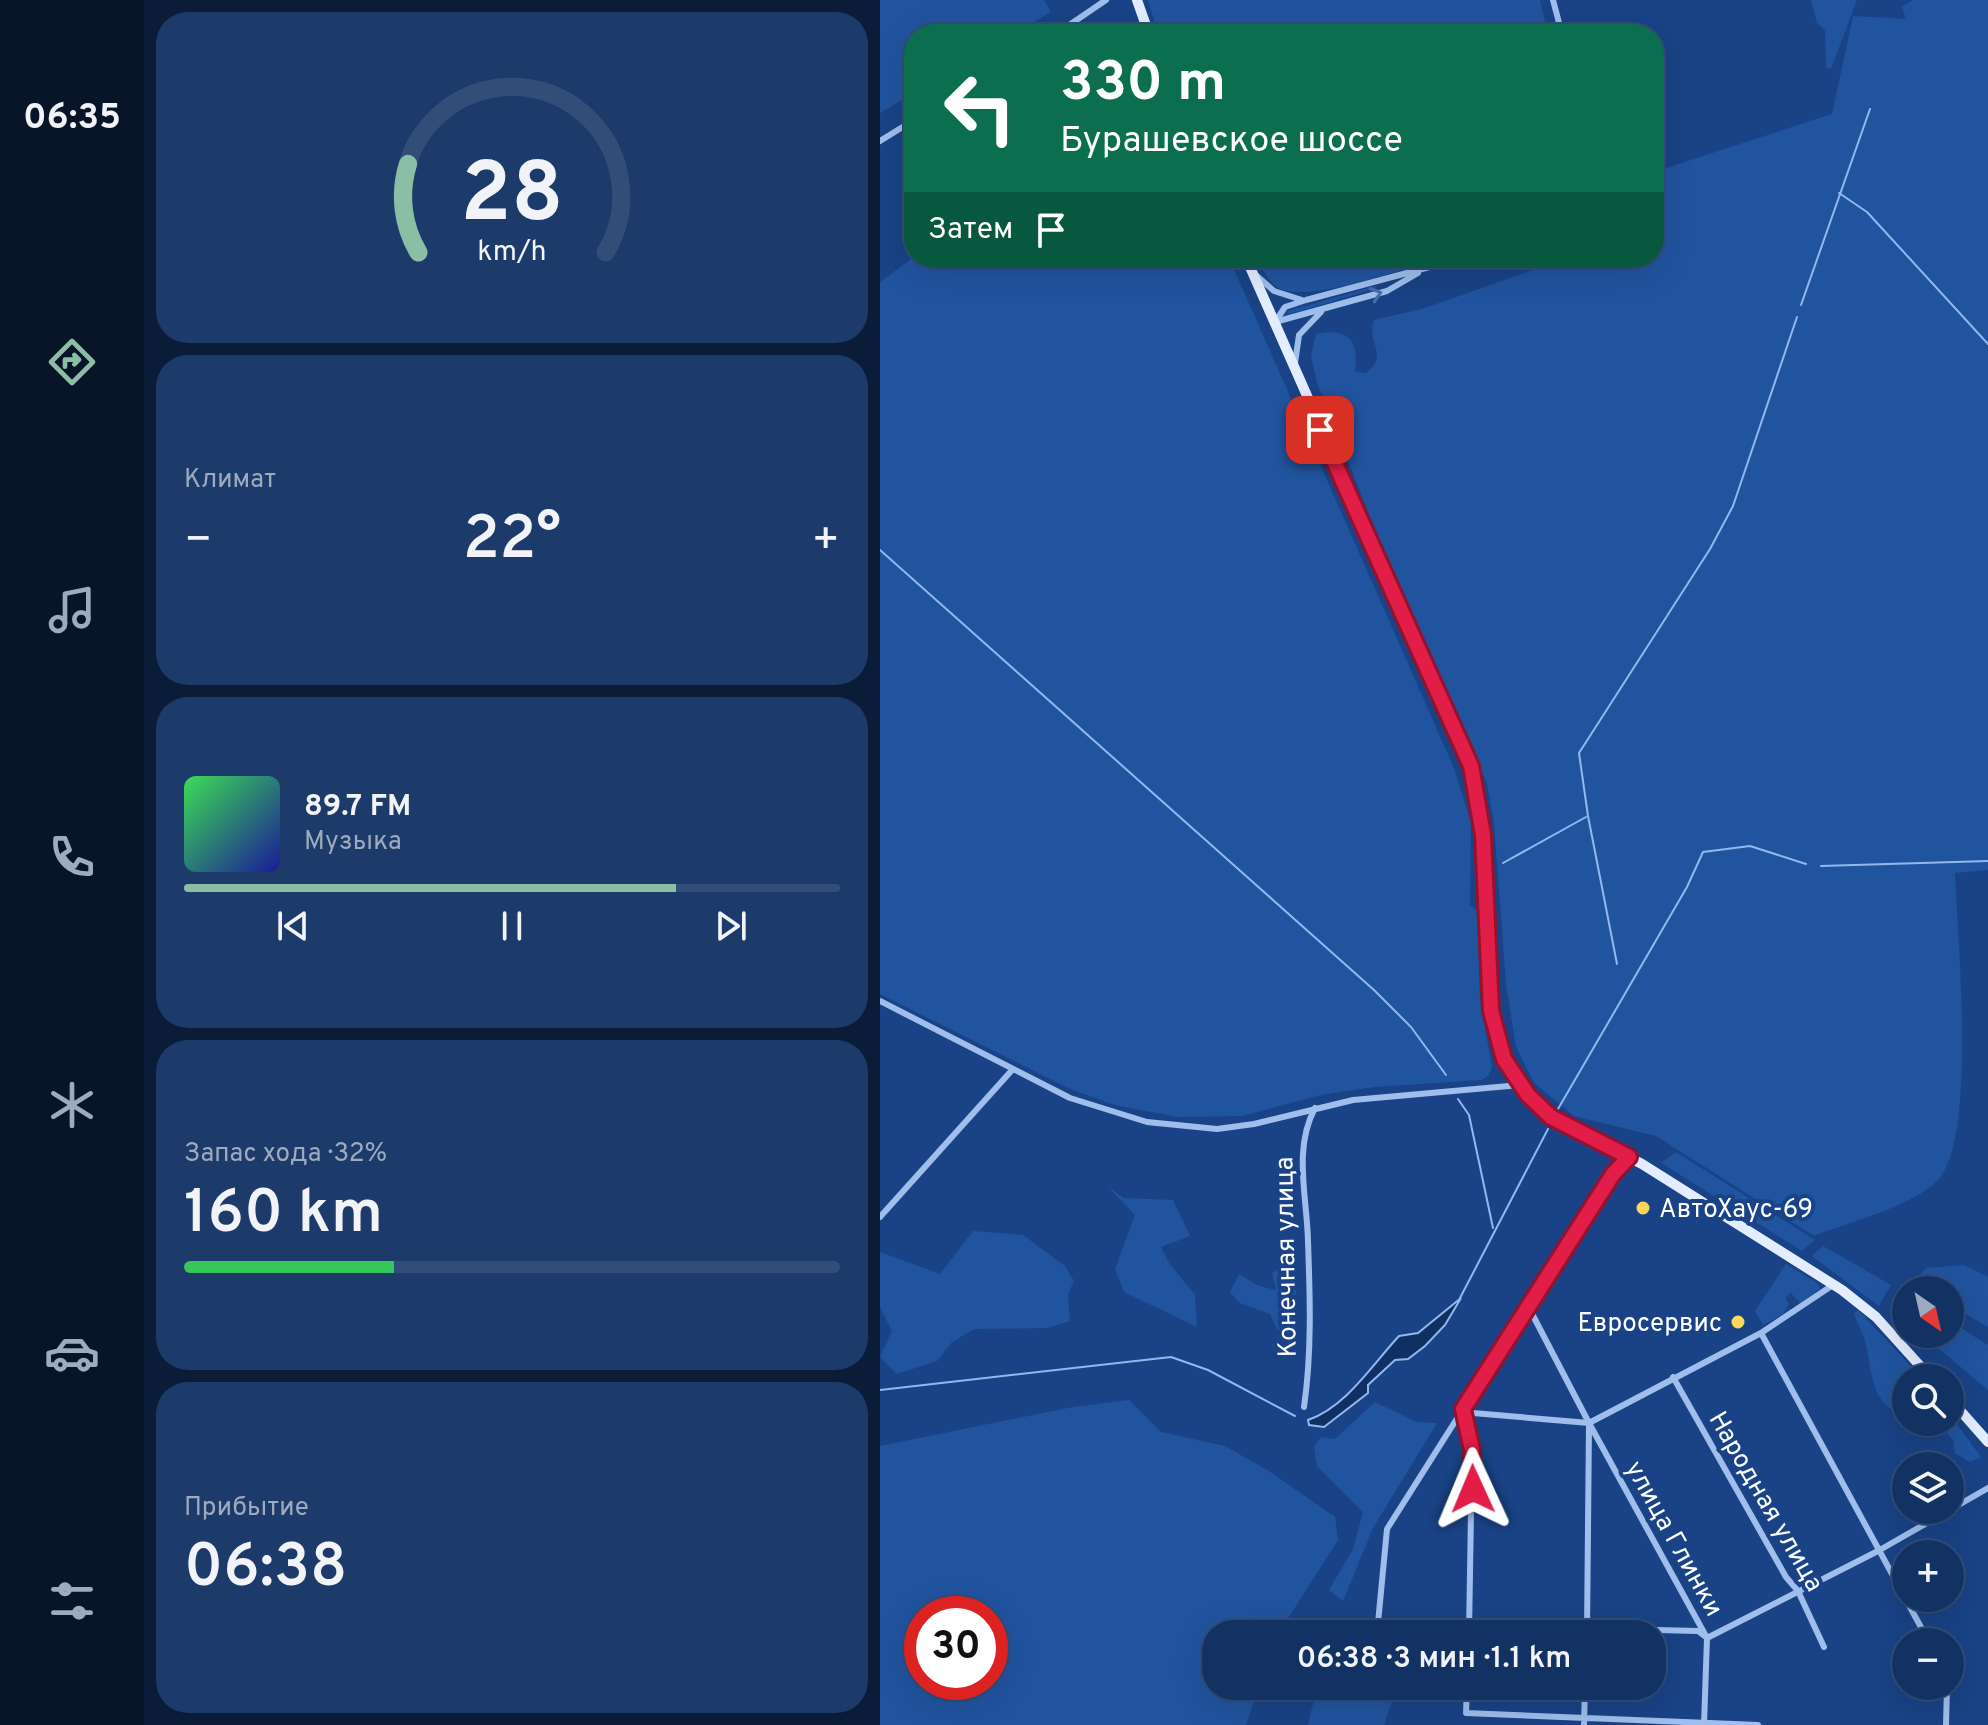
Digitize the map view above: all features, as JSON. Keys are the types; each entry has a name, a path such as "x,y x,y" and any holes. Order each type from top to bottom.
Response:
{"main road":[{"path":"1137,0 1145,24"},
{"path":"1251,268 1471,766 1483,835 1491,1017 1504,1059 1520,1085 1551,1117 1629,1157 1833,1284 1876,1317 1918,1364"},
{"path":"1964,1415 1988,1442"}],"street":[{"path":"1071,24 1106,0"},
{"path":"1553,0 1559,24"},
{"path":"880,141 904,126"},
{"path":"1275,322 1285,307 1428,268"},
{"path":"1275,322 1387,291 1424,269"},
{"path":"1253,272 1274,291 1306,300"},
{"path":"1295,370 1299,335 1324,309"},
{"path":"880,1001 1101,1110 1165,1125 1230,1128 1315,1108 1412,1093 1520,1085"},
{"path":"880,1217 1013,1069"},
{"name":"Конечная улица","path":"1304,1407 1310,1320 1302,1162 1305,1126 1315,1108"},
{"path":"1378,1620 1387,1529 1613,1174 1629,1157"},
{"path":"1463,1409 1473,1413 1589,1423 1761,1333 1833,1284"},
{"name":"улица Глинки","path":"1528,1306 1707,1638 1704,1724"},
{"path":"1761,1333 1921,1628"},
{"name":"Народная улица","path":"1673,1377 1786,1577 1798,1591 1824,1647"},
{"path":"1463,1409 1472,1450 1469,1620"},
{"path":"1587,1620 1589,1423"},
{"path":"1666,1631 1698,1631 1707,1638 1878,1551 1988,1488"},
{"path":"1466,1700 1466,1713 1758,1725"},
{"path":"1584,1725 1585,1700"},
{"path":"1946,1725 1947,1700"}],"shaded area":[{"path":"880,0 1044,0 1051,12 1030,24 904,24 904,99 880,113"},
{"path":"1148,0 1540,0 1546,24 1155,24"},
{"path":"1811,0 1857,0 1831,69 1826,67 1825,30 1817,23"},
{"path":"1913,0 1988,0 1988,870 1955,873 1962,1035 1957,1125 1950,1159 1937,1181 1912,1199 1814,1236 1656,1136 1574,1116 1534,1083 1516,1047 1506,984 1494,823 1487,784 1368,512 1317,382 1311,356 1316,334 1337,332 1353,344 1355,372 1366,373 1373,366 1377,354 1372,329 1374,320 1422,309 1539,268 1664,268 1664,169 1832,114 1853,16 1906,19 1902,7"},
{"path":"904,264 904,268 1233,268 1454,768 1471,823 1470,906 1477,910 1480,999 1492,1067 1489,1075 1482,1080 1374,1087 1321,1095 1242,1116 1178,1117 1114,1105 1068,1088 880,994 880,282"},
{"path":"1263,268 1407,268 1334,288 1293,292 1278,288"},
{"path":"1375,286 1377,288 1290,314 1285,312"},
{"path":"1676,1152 1815,1240 1802,1251 1661,1163"},
{"path":"1108,1187 1124,1198 1173,1200 1190,1236 1161,1247 1169,1263 1195,1295 1197,1327 1124,1292 1115,1269 1135,1215"},
{"path":"973,1231 1023,1235 1065,1266 1074,1281 1068,1294 1070,1321 1048,1328 974,1329 952,1342 937,1361 897,1374 880,1357 892,1331 880,1307 880,1252 940,1274"},
{"path":"1823,1246 1891,1285 1879,1306 1812,1256"},
{"path":"1786,1264 1817,1283 1820,1289 1800,1303 1791,1293 1785,1298 1789,1304 1783,1314 1763,1325 1755,1311"},
{"path":"1964,1265 1988,1277 1988,1327 1964,1313 1964,1276 1919,1276 1926,1268"},
{"path":"1279,1268 1296,1270 1297,1347 1284,1344 1270,1314 1240,1303 1230,1292 1239,1274 1259,1286 1276,1290 1272,1273"},
{"path":"1461,1298 1445,1325 1425,1346 1408,1359 1395,1360 1368,1385 1368,1393 1324,1427 1309,1425 1308,1420 1322,1414 1346,1395 1399,1336 1418,1333"},
{"path":"1858,1310 1909,1364 1892,1364 1892,1410 1875,1387 1866,1344 1854,1314"},
{"path":"1964,1330 1988,1345 1988,1390 1964,1370 1964,1364 1957,1364 1938,1348 1964,1348"},
{"path":"1129,1400 1161,1432 1225,1446 1269,1471 1335,1517 1338,1540 1287,1620 1202,1620 1202,1700 1254,1700 1246,1725 880,1725 880,1446 1073,1407"},
{"path":"1375,1402 1417,1422 1437,1423 1373,1528 1343,1601 1329,1590 1353,1549 1363,1512 1317,1466 1314,1446 1321,1437 1335,1439"},
{"path":"1964,1434 1981,1457 1970,1462 1964,1458 1964,1452 1955,1452 1949,1436"},
{"path":"1314,1700 1392,1700 1384,1725 1308,1725"}],"waterway":[{"path":"1801,305 1870,109"},
{"path":"1839,193 1867,212 1988,344"},
{"path":"1617,964 1579,753 1710,549 1733,506 1797,317"},
{"path":"880,550 1374,990 1411,1027 1446,1075"},
{"path":"1503,863 1586,817"},
{"path":"1558,1109 1687,887 1703,852 1750,846 1806,864"},
{"path":"1821,866 1988,861"},
{"path":"1458,1099 1469,1115 1493,1228"},
{"path":"1460,1298 1548,1129"},
{"path":"880,1390 1171,1357 1208,1370 1295,1416"}],"place":[{"name":"АвтоХаус-69","path":"1643,1208"},
{"name":"Евросервис","path":"1738,1322"}],"route":[{"path":"1320,430 1471,766 1483,835 1492,1024 1504,1059 1528,1095 1551,1117 1629,1157 1613,1174 1463,1409 1472,1450 1473,1489"}]}
